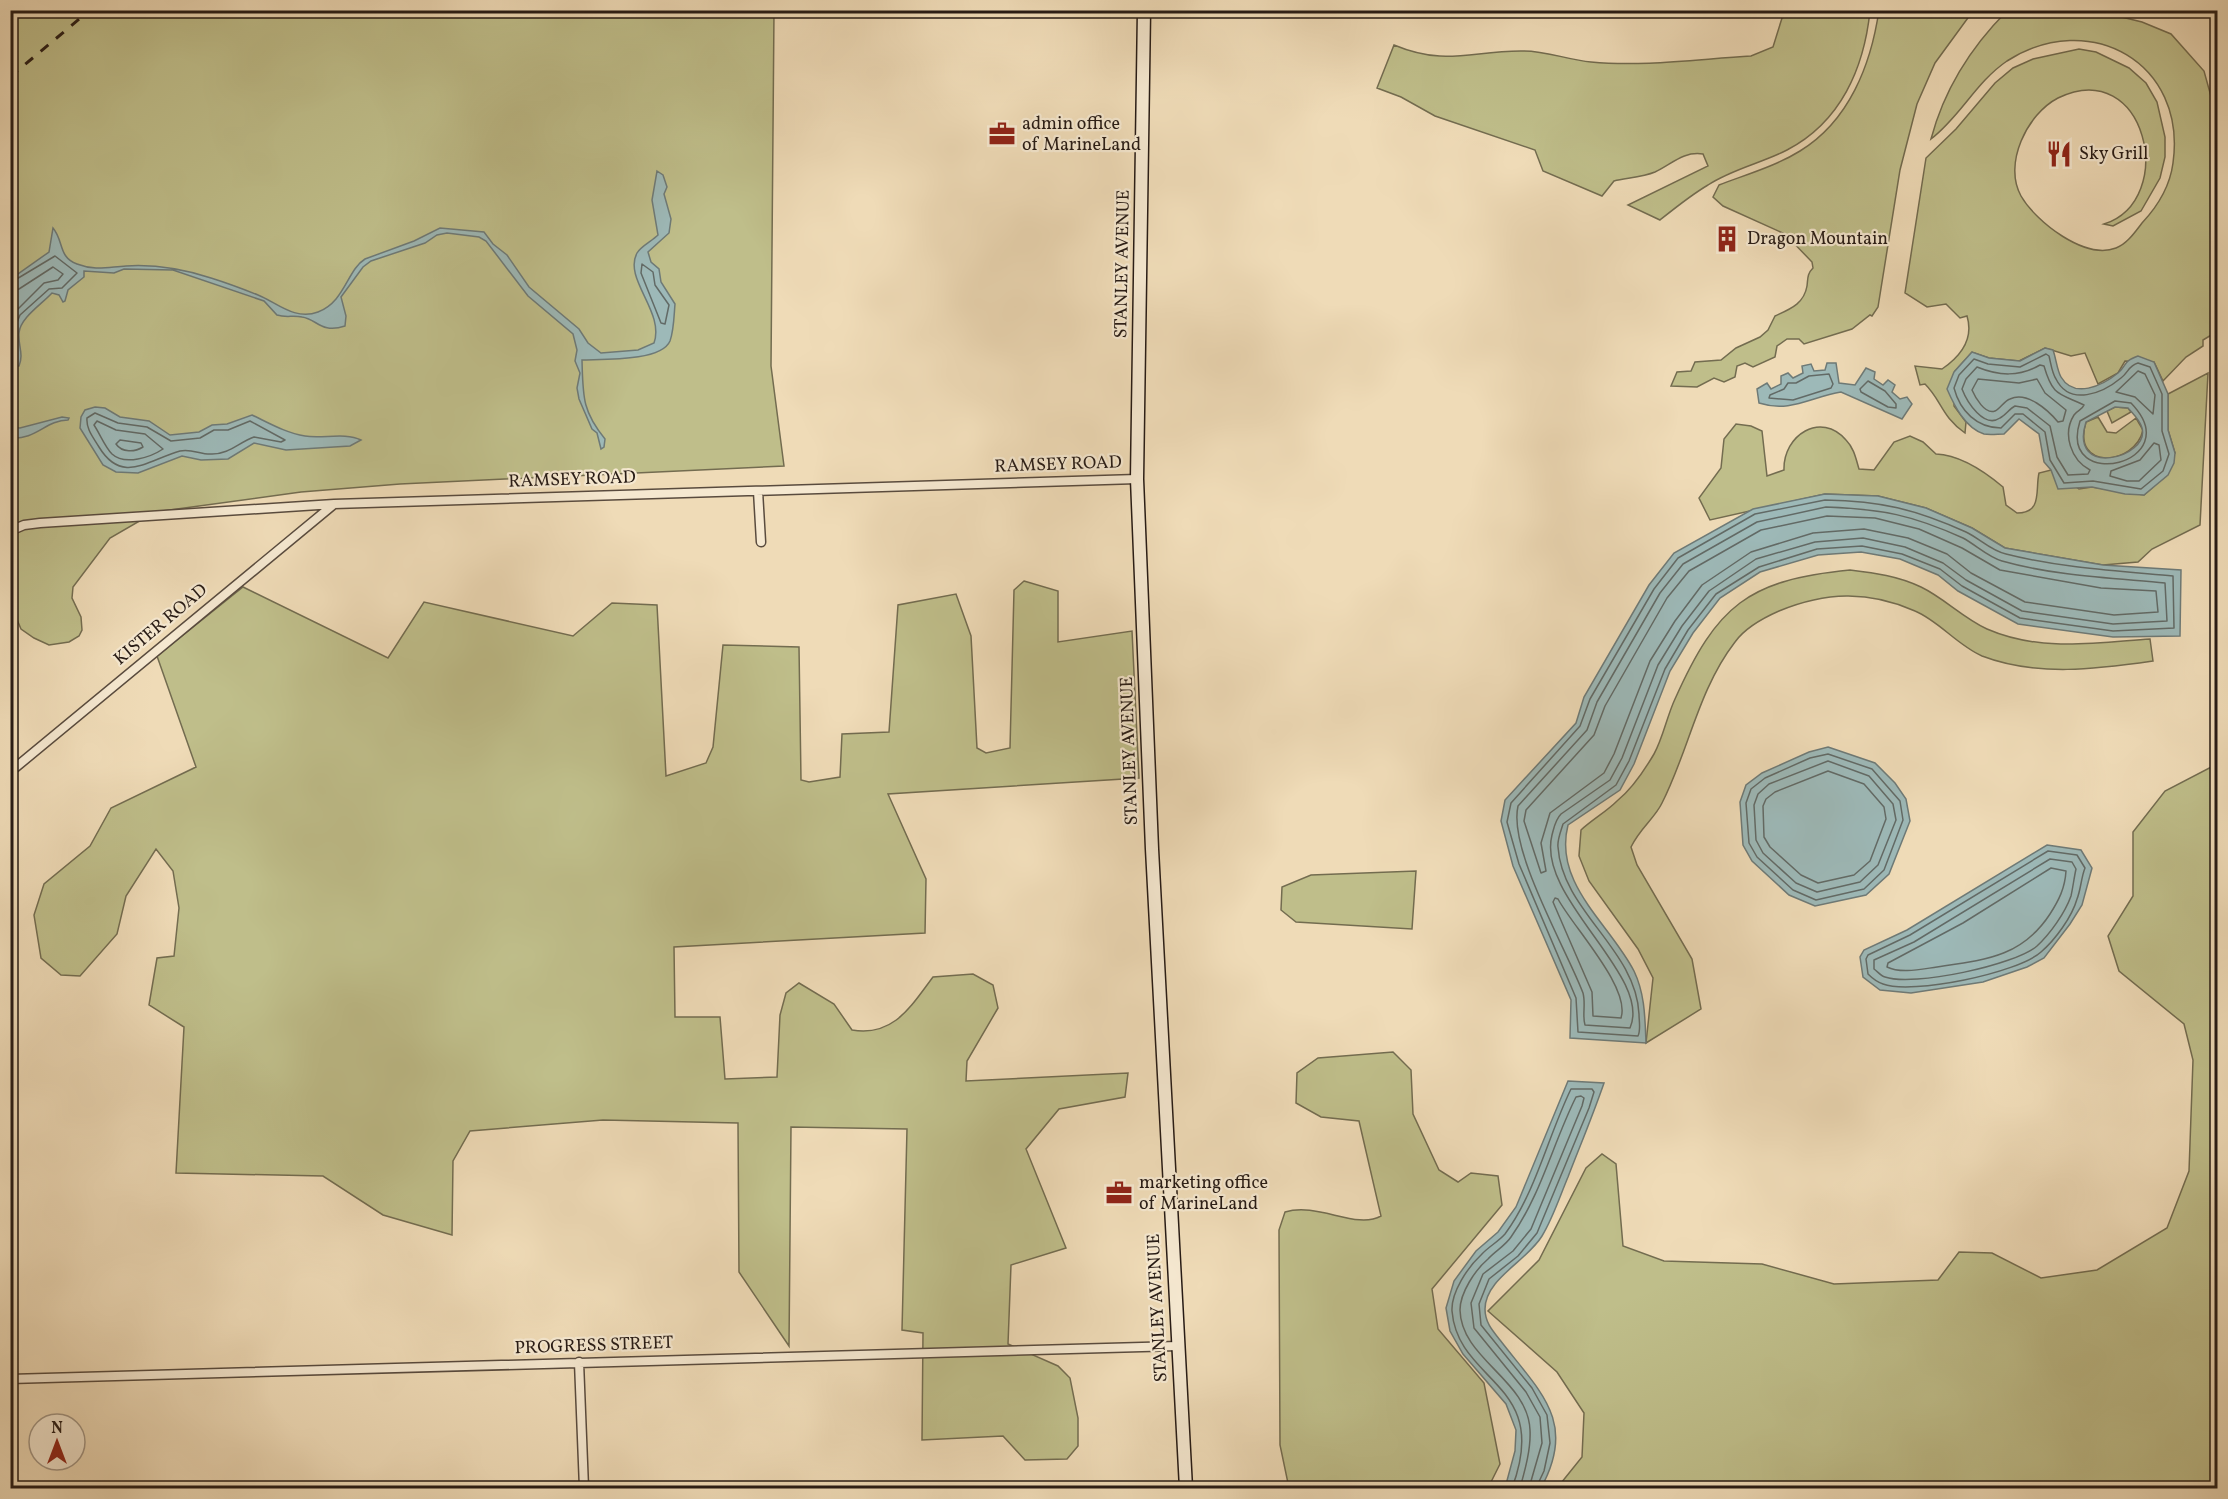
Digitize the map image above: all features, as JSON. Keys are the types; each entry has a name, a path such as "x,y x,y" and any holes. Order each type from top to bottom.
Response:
{"main road":[{"name":"STANLEY AVENUE","path":"1144,10 1137,479 1186,1488"}],"street":[{"name":"RAMSEY ROAD","path":"10,531 40,522 333,504 1137,479"},
{"path":"758,491 761,542"},
{"name":"KISTER ROAD","path":"10,772 333,504"},
{"name":"PROGRESS STREET","path":"10,1379 1178,1346"},
{"path":"579,1362 584,1488"}],"shaded area":[{"path":"1879,10 1973,11 1935,63 1917,104 1900,170 1878,307 1872,316 1870,315 1852,329 1804,344 1799,339 1787,339 1777,346 1775,357 1753,367 1745,363 1737,366 1735,377 1724,382 1714,378 1697,387 1671,386 1677,372 1691,371 1695,362 1721,360 1736,348 1760,337 1768,330 1775,316 1800,302 1803,297 1809,274 1813,268 1812,262 1785,234 1723,206 1713,197 1719,185 1771,166 1791,156 1817,139 1832,124 1855,90 1863,71"},
{"path":"10,11 774,11 771,366 784,466 400,484 301,492 155,512 110,538 73,587 72,598 81,617 82,630 79,636 69,642 49,645 34,638 21,629 10,603"},
{"path":"1798,11 1870,11 1862,53 1847,91 1822,124 1806,138 1777,155 1717,179 1660,220 1628,205 1708,166 1703,154 1689,154 1650,174 1614,181 1602,196 1543,171 1535,150 1435,116 1401,97 1377,88 1394,45 1429,55 1459,56 1524,51 1541,52 1582,61 1611,63 1651,63 1751,56 1773,47 1782,18"},
{"path":"2007,11 2097,11 2142,22 2171,34 2204,71 2217,118 2212,137 2218,157 2217,337 2213,334 2203,340 2203,346 2186,357 2163,381 2154,362 2125,361 2118,373 2098,384 2085,353 2071,356 2045,348 2019,361 1989,358 1972,352 1955,371 1954,406 1966,422 1965,433 1946,415 1925,384 1920,385 1915,366 1942,369 1960,353 1969,332 1967,316 1960,318 1946,304 1927,307 1905,293 1926,158 1956,129 1995,83 2013,68 2033,59 2079,49 2096,52 2129,68 2146,83 2157,102 2165,137 2165,157 2160,178 2141,211 2113,226 2104,224 2127,210 2141,188 2146,162 2142,136 2131,113 2113,96 2088,90 2058,98 2047,105 2028,128 2021,141 2015,169 2016,183 2028,206 2049,227 2076,244 2090,249 2116,248 2124,244 2158,203 2169,180 2173,163 2173,128 2165,97 2149,73 2126,55 2100,44 2070,41 2039,46 2007,61 1986,79 1951,120 1931,139 1943,103 1960,70 1982,39"},
{"path":"2208,373 2200,525 2152,549 2138,562 2103,565 2005,548 1972,528 1926,508 1878,496 1825,494 1710,520 1699,498 1721,468 1724,439 1736,424 1751,426 1762,431 1767,476 1784,470 1785,457 1797,437 1805,431 1826,428 1836,432 1849,443 1859,469 1874,470 1894,442 1910,436 1923,442 1936,454 1954,457 1988,475 2003,487 2006,505 2017,513 2031,509 2036,499 2039,473 2051,470 2079,489 2092,487 2144,495 2152,488 2175,453 2168,430 2168,394"},
{"path":"2115,407 2128,408 2131,412 2112,423 2107,411"},
{"path":"2098,417 2107,432 2116,433 2136,418 2143,430 2138,442 2129,451 2117,456 2106,458 2095,456 2087,449 2084,438 2086,422"},
{"path":"1850,570 1912,583 1987,629 2027,641 2088,644 2150,639 2153,661 2110,667 2067,669 2024,667 2003,663 1982,656 1964,646 1924,615 1898,604 1863,597 1830,597 1813,600 1779,611 1749,628 1739,637 1722,661 1703,700 1662,803 1631,847 1637,865 1692,959 1701,1009 1646,1043 1653,978 1638,949 1589,881 1579,856 1581,830 1622,796 1646,767 1657,748 1672,706 1690,667 1722,620 1740,603 1761,590 1786,581"},
{"path":"1024,581 1058,591 1058,642 1132,631 1139,778 888,794 926,879 925,933 674,947 675,1017 720,1017 725,1079 777,1077 780,1015 786,993 799,983 834,1004 852,1030 867,1031 879,1029 900,1017 933,977 973,974 993,985 998,1008 967,1061 966,1081 1128,1073 1125,1097 1059,1109 1026,1149 1066,1248 1011,1265 1008,1344 1058,1366 1070,1378 1078,1418 1078,1446 1067,1459 1025,1460 1003,1436 922,1440 923,1333 902,1330 907,1129 791,1127 789,1346 739,1272 738,1123 603,1120 470,1131 453,1161 452,1235 383,1215 323,1176 176,1173 184,1027 149,1005 157,958 174,956 179,908 173,871 156,849 126,896 117,934 80,976 61,975 41,958 34,915 44,884 90,846 111,808 196,767 157,656 243,587 388,658 424,602 573,636 612,603 657,605 666,776 706,763 713,747 723,645 799,647 801,780 809,782 840,777 842,734 889,732 898,605 956,594 971,636 977,748 986,753 1010,748 1014,590"},
{"path":"2217,764 2217,1488 1557,1488 1582,1457 1584,1413 1557,1372 1488,1311 1539,1260 1586,1168 1602,1154 1616,1164 1623,1246 1664,1261 1762,1264 1834,1284 1938,1280 1959,1252 1992,1253 2041,1278 2097,1270 2167,1228 2189,1171 2193,1060 2184,1024 2119,971 2108,936 2133,896 2133,832 2165,791"},
{"path":"1416,871 1412,929 1296,922 1281,910 1282,887 1311,875"},
{"path":"1393,1052 1411,1070 1413,1114 1439,1170 1458,1182 1471,1173 1498,1176 1502,1205 1432,1289 1438,1329 1484,1383 1500,1464 1488,1488 1289,1488 1280,1445 1279,1230 1285,1212 1310,1210 1360,1220 1381,1216 1359,1121 1321,1117 1296,1103 1297,1073 1318,1058"}],"water":[{"path":"657,171 663,175 667,187 664,194 671,219 669,233 648,252 651,262 659,269 661,282 675,304 672,332 670,341 655,353 630,358 582,360 585,402 592,420 605,439 604,447 601,449 597,433 592,429 579,399 577,388 580,373 575,361 577,350 573,334 528,296 486,241 479,237 447,233 437,235 425,243 371,261 363,267 341,297 346,316 345,326 337,328 325,327 307,318 277,315 264,301 173,270 124,269 114,273 84,271 84,277 68,290 65,301 63,302 59,295 52,293 23,322 19,333 21,358 19,366 11,366 11,279 49,252 53,228 64,253 77,264 96,268 148,266 180,270 235,286 286,310 301,314 318,312 334,301 359,264 365,259 414,241 440,228 484,232 493,244 507,255 529,287 579,329 588,343 601,353 638,350 654,343 656,331 650,308 635,274 634,263 639,250 658,235 652,200"},
{"path":"2045,348 2053,350 2061,377 2067,384 2081,389 2104,382 2118,373 2127,362 2138,356 2154,362 2168,394 2168,430 2175,453 2174,463 2168,475 2144,495 2125,494 2092,487 2058,489 2051,470 2044,462 2039,434 2019,419 2004,434 1984,434 1971,427 1957,409 1947,389 1954,372 1972,352 1989,358 2020,361","holes":["2115,407 2128,408 2142,428 2141,439 2134,448 2110,458 2098,457 2088,451 2084,440 2086,422"]},
{"path":"1827,363 1836,363 1839,383 1855,385 1866,368 1875,372 1874,379 1883,385 1888,380 1895,385 1892,392 1900,399 1907,397 1912,404 1902,419 1841,392 1791,405 1770,406 1759,403 1757,389 1767,383 1771,389 1781,384 1781,376 1788,373 1793,378 1803,373 1802,366 1811,364 1814,371 1825,370"},
{"path":"95,407 105,408 120,417 149,421 170,435 199,432 212,425 227,424 252,415 298,435 348,436 361,440 350,446 286,450 254,443 228,459 201,460 182,456 138,473 116,472 103,465 80,428 81,417 85,410"},
{"path":"62,417 69,418 27,436 11,438 11,427 20,428"},
{"path":"1825,494 1878,496 1926,508 1972,528 2005,548 2103,565 2181,570 2180,636 2113,637 2018,624 1958,591 1938,575 1900,559 1861,552 1818,555 1760,572 1720,598 1693,633 1670,671 1634,764 1620,790 1568,825 1566,846 1569,866 1576,885 1624,954 1638,980 1644,1006 1646,1043 1570,1038 1571,1000 1513,866 1501,821 1505,800 1576,723 1584,697 1649,585 1674,553 1753,509"},
{"path":"1828,747 1875,763 1895,783 1906,799 1910,821 1889,874 1866,895 1815,906 1789,895 1752,861 1743,845 1740,802 1746,785 1762,773 1809,752"},
{"path":"2047,845 2081,850 2092,868 2082,905 2044,958 2027,967 1983,982 1911,993 1880,990 1863,977 1860,957 1864,950 1907,930"},
{"path":"1568,1081 1604,1083 1546,1229 1527,1254 1492,1288 1485,1309 1486,1318 1494,1333 1540,1392 1555,1425 1556,1444 1541,1488 1505,1488 1515,1451 1516,1430 1506,1404 1463,1354 1450,1331 1446,1308 1454,1281 1476,1251 1498,1232 1516,1207"}],"railway":[{"path":"10,77 90,10"}],"place":[{"name":"admin office of MarineLand","path":"1002,134"},
{"name":"Sky Grill","path":"2059,154"},
{"name":"Dragon Mountain","path":"1727,239"},
{"name":"marketing office of MarineLand","path":"1119,1193"}]}
